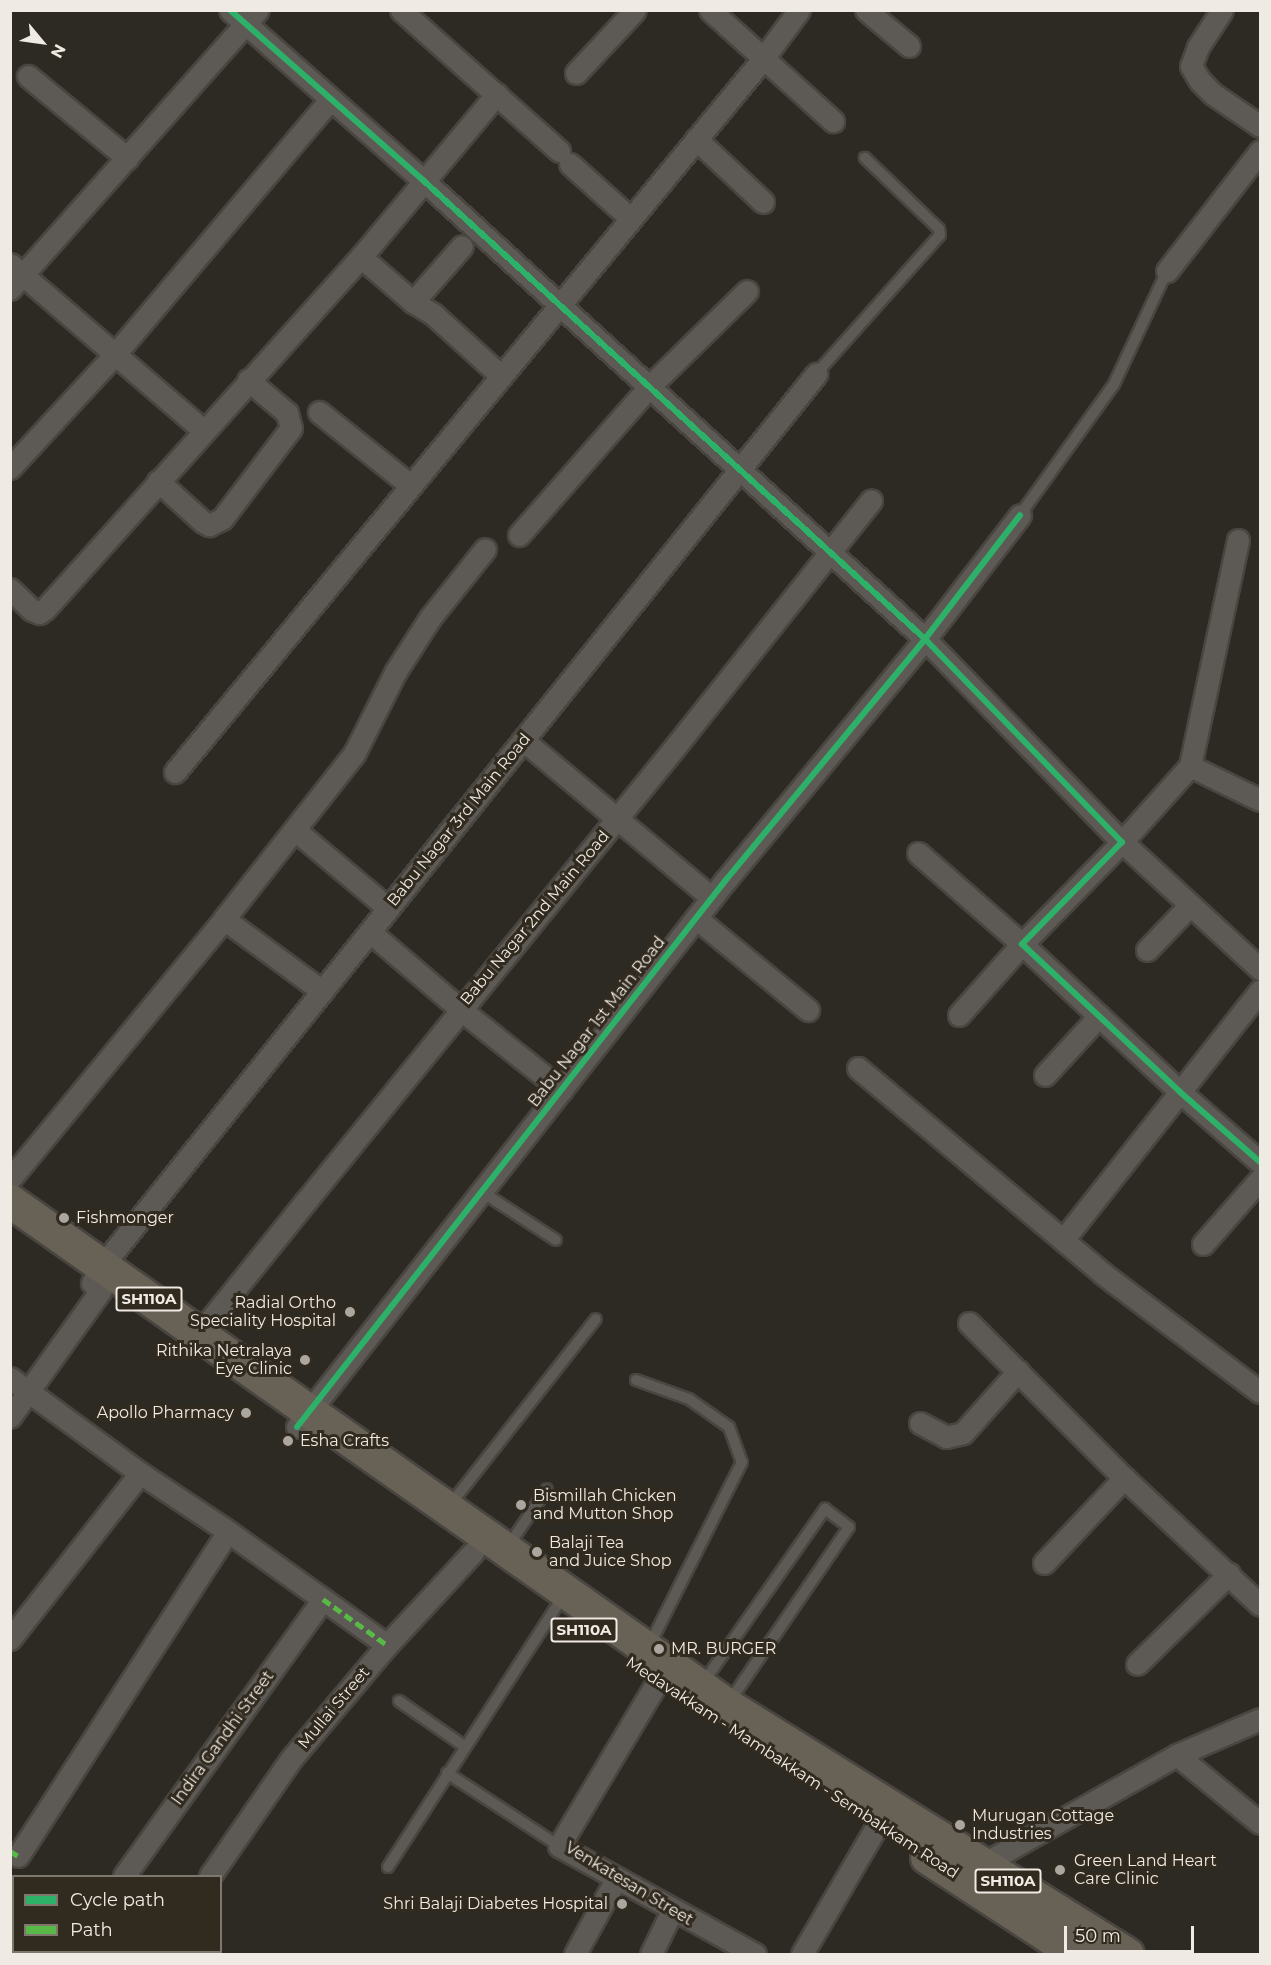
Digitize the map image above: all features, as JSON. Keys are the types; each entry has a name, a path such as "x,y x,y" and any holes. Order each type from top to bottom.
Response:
{"main road":[{"name":"Medavakkam - Mambakkam - Sembakkam Road","path":"10,1201 98,1280 200,1336 303,1420 447,1509 489,1551"},
{"name":"Medavakkam - Mambakkam - Sembakkam Road","path":"10,1225 98,1280 303,1420 560,1601 883,1815 981,1865 1127,1954"},
{"name":"Medavakkam - Mambakkam - Sembakkam Road","path":"658,1665 700,1686 728,1705 1076,1954"}],"street":[{"path":"230,10 252,18 330,100 424,181 925,639 1122,842 1260,969"},
{"path":"401,10 497,94 630,218"},
{"path":"576,73 634,10"},
{"path":"710,10 762,60 833,121"},
{"path":"175,772 410,484 762,60 798,10"},
{"path":"866,10 909,46"},
{"path":"1222,10 1198,47 1191,66 1200,81 1213,94 1260,126"},
{"path":"203,430 116,353 15,276 127,158 252,18"},
{"path":"28,75 127,158"},
{"path":"10,589 39,613 45,609 360,257 497,94"},
{"path":"10,468 116,353 330,100"},
{"path":"696,139 763,202"},
{"path":"1167,271 1260,151"},
{"path":"413,302 462,246"},
{"path":"360,257 413,302 433,314 500,375"},
{"path":"519,535 649,387 747,291"},
{"name":"Babu Nagar 3rd Main Road","path":"10,1417 29,1391 98,1280 322,991 816,374"},
{"path":"158,481 203,522 209,525 222,519 291,428 287,413 248,380"},
{"path":"319,412 410,484"},
{"name":"Babu Nagar 2nd Main Road","path":"200,1336 207,1324 460,1009 871,501"},
{"name":"Babu Nagar 1st Main Road","path":"303,1420 696,918 925,639 1020,515"},
{"path":"959,1015 1022,944 1122,842 1190,766 1238,540"},
{"path":"10,1179 224,919 354,754 396,670 430,618 485,549"},
{"path":"523,740 712,898"},
{"path":"1190,766 1260,800"},
{"path":"295,830 388,908"},
{"path":"918,854 1022,944 1180,1092 1260,1162"},
{"path":"1147,950 1190,904"},
{"path":"696,918 808,1010"},
{"path":"224,919 322,991"},
{"path":"369,932 460,1009 562,1090"},
{"path":"1063,1240 1260,992"},
{"path":"1045,1075 1099,1016"},
{"path":"858,1068 1102,1273 1260,1392"},
{"path":"1203,1244 1260,1179"},
{"path":"969,1323 1124,1478 1260,1605"},
{"path":"920,1423 946,1437 963,1433 1018,1371"},
{"path":"10,1378 141,1473 387,1645"},
{"path":"10,1639 141,1473"},
{"path":"1044,1563 1124,1478"},
{"path":"18,1856 228,1532"},
{"name":"Mullai Street","path":"211,1875 291,1759 387,1645 489,1551"},
{"path":"1137,1664 1229,1574"},
{"name":"Indira Gandhi Street","path":"125,1875 323,1599"},
{"name":"Venkatesan Street","path":"658,1665 559,1846 672,1911 755,1954"},
{"path":"981,1865 1177,1755 1260,1719"},
{"path":"1177,1755 1260,1823"},
{"path":"802,1954 883,1815"},
{"path":"575,1954 616,1879"},
{"path":"651,1954 672,1911"}],"lane":[{"path":"816,374 940,235 939,229 865,158"},
{"path":"1020,515 1114,384 1167,271"},
{"path":"482,1192 556,1240"},
{"path":"447,1509 596,1319"},
{"path":"636,1380 689,1399 729,1427 742,1462 658,1665"},
{"path":"489,1551 547,1489"},
{"path":"700,1686 825,1509 849,1527 728,1705"},
{"path":"388,1867 464,1746 560,1601"},
{"path":"399,1701 464,1746"},
{"path":"447,1773 559,1846"}],"marked path":[{"path":"323,1599 387,1645"},
{"path":"10,1851 18,1856"}],"cycle path":[{"path":"230,10 424,181 925,639 1122,842 1022,944 1180,1092 1260,1162"},
{"path":"297,1427 725,881 925,639 1020,515"}],"place":[{"name":"Fishmonger","path":"64,1218"},
{"name":"Radial Ortho Speciality Hospital","path":"350,1312"},
{"name":"Rithika Netralaya Eye Clinic","path":"305,1360"},
{"name":"Apollo Pharmacy","path":"246,1413"},
{"name":"Esha Crafts","path":"288,1441"},
{"name":"Bismillah Chicken and Mutton Shop","path":"521,1505"},
{"name":"Balaji Tea and Juice Shop","path":"537,1552"},
{"name":"MR. BURGER","path":"659,1649"},
{"name":"Murugan Cottage Industries","path":"960,1825"},
{"name":"Green Land Heart Care Clinic","path":"1060,1870"},
{"name":"Shri Balaji Diabetes Hospital","path":"622,1904"}]}
